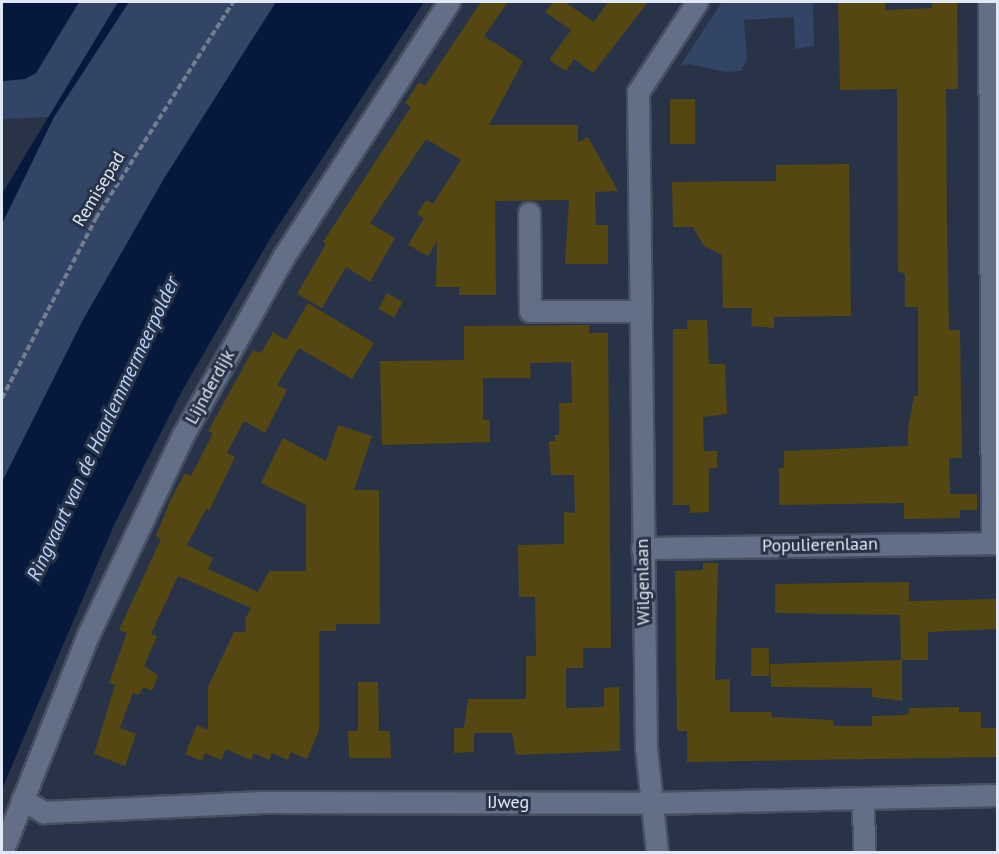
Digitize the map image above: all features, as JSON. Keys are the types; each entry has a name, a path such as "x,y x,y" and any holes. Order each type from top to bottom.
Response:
{"street":[{"name":"Lijnderdijk","path":"2,852 88,635 183,435 284,256 449,2"},
{"name":"Wilgenlaan","path":"657,852 650,803 642,548 638,92 697,2"},
{"path":"989,2 994,208 995,543"},
{"path":"529,213 530,311 640,311"},
{"name":"Populierenlaan","path":"642,548 995,543"},
{"name":"IJweg","path":"22,799 44,812 263,802 650,803 998,795"},
{"path":"863,798 864,852"}],"path":[{"name":"Remisepad","path":"2,398 96,218 233,2"}],"shaded area":[{"path":"79,2 276,2 165,177 83,320 2,482 2,223 53,117 2,119 2,81 25,79 36,73"},
{"path":"722,2 813,2 814,46 795,49 794,17 744,20 747,59 741,71 725,72 690,64 680,66"}],"water":[{"path":"2,2 79,2 36,73 25,79 2,81"},
{"path":"118,2 129,2 54,117 2,224 2,194"},
{"name":"Ringvaart van de Haarlemmermeerpolder","path":"276,2 424,2 271,237 182,391 114,525 2,789 2,482 83,320 165,177"}],"building":[{"path":"481,2 508,2 484,36 523,61 489,125 578,125 578,142 588,137 618,191 595,192 596,225 608,225 608,264 565,264 569,200 495,201 496,295 459,295 459,287 436,287 437,241 428,256 408,245 424,218 417,214 426,200 433,204 461,160 426,139 370,223 395,238 370,282 346,267 322,308 297,294 326,244 323,242 411,107 405,103 419,82 425,86"},
{"path":"553,2 565,2 594,22 608,2 648,2 593,73 574,59 566,71 549,60 571,30 545,12"},
{"path":"838,2 885,2 885,10 932,8 932,2 957,2 958,89 946,89 947,228 949,330 960,330 962,458 949,458 950,494 977,494 977,510 960,510 960,518 904,519 904,503 779,505 779,468 784,468 784,451 908,446 908,428 914,396 918,396 918,307 905,307 905,274 898,271 897,89 840,90"},
{"path":"670,99 695,99 695,144 670,144"},
{"path":"849,164 851,316 774,317 774,328 751,326 752,308 723,308 722,255 704,246 693,227 673,227 672,182 776,181 776,165"},
{"path":"387,293 403,302 394,317 378,309"},
{"path":"308,303 374,343 352,379 299,348 277,385 287,390 265,433 244,421 227,453 235,457 209,511 206,509 187,545 213,558 208,569 258,592 269,571 306,571 306,505 261,483 283,438 326,461 338,425 372,436 354,490 379,490 380,624 336,624 336,631 319,631 319,730 307,759 291,752 288,760 272,753 269,760 254,753 251,760 226,749 221,760 205,753 202,761 185,754 197,725 208,730 208,687 234,632 246,632 245,619 251,608 178,576 151,634 157,636 144,666 158,675 152,691 143,687 139,695 133,693 120,728 136,734 125,766 94,754 115,685 109,683 127,633 119,630 161,539 156,536 170,501 185,473 191,476 213,433 208,431 253,350 259,353 263,350 273,332 286,340"},
{"path":"687,320 707,320 709,364 725,364 727,414 703,417 704,451 717,451 717,468 709,468 709,512 690,513 690,505 673,505 673,329 687,329"},
{"path":"589,325 589,333 608,333 611,648 583,648 583,668 566,668 566,708 604,707 604,688 619,687 620,751 516,755 512,733 474,733 474,752 454,753 454,728 464,728 468,699 526,699 526,656 536,656 535,597 519,597 518,545 564,544 564,512 575,513 574,475 551,475 549,441 555,441 555,435 559,435 559,403 572,403 571,362 530,363 531,378 483,378 483,420 490,420 490,442 382,445 380,361 464,360 464,326"},
{"path":"703,563 718,563 715,680 730,679 730,712 771,712 772,717 833,720 834,726 872,726 872,716 908,715 909,708 959,707 959,712 981,712 981,728 998,728 998,757 687,762 687,731 677,731 675,571 703,570"},
{"path":"909,582 909,601 998,599 998,629 928,632 928,660 902,660 902,701 872,697 872,688 771,687 770,664 901,660 900,615 775,613 775,584"},
{"path":"751,648 769,648 769,676 751,676"},
{"path":"358,682 378,682 379,731 390,731 391,758 349,758 348,731 358,731"}]}
